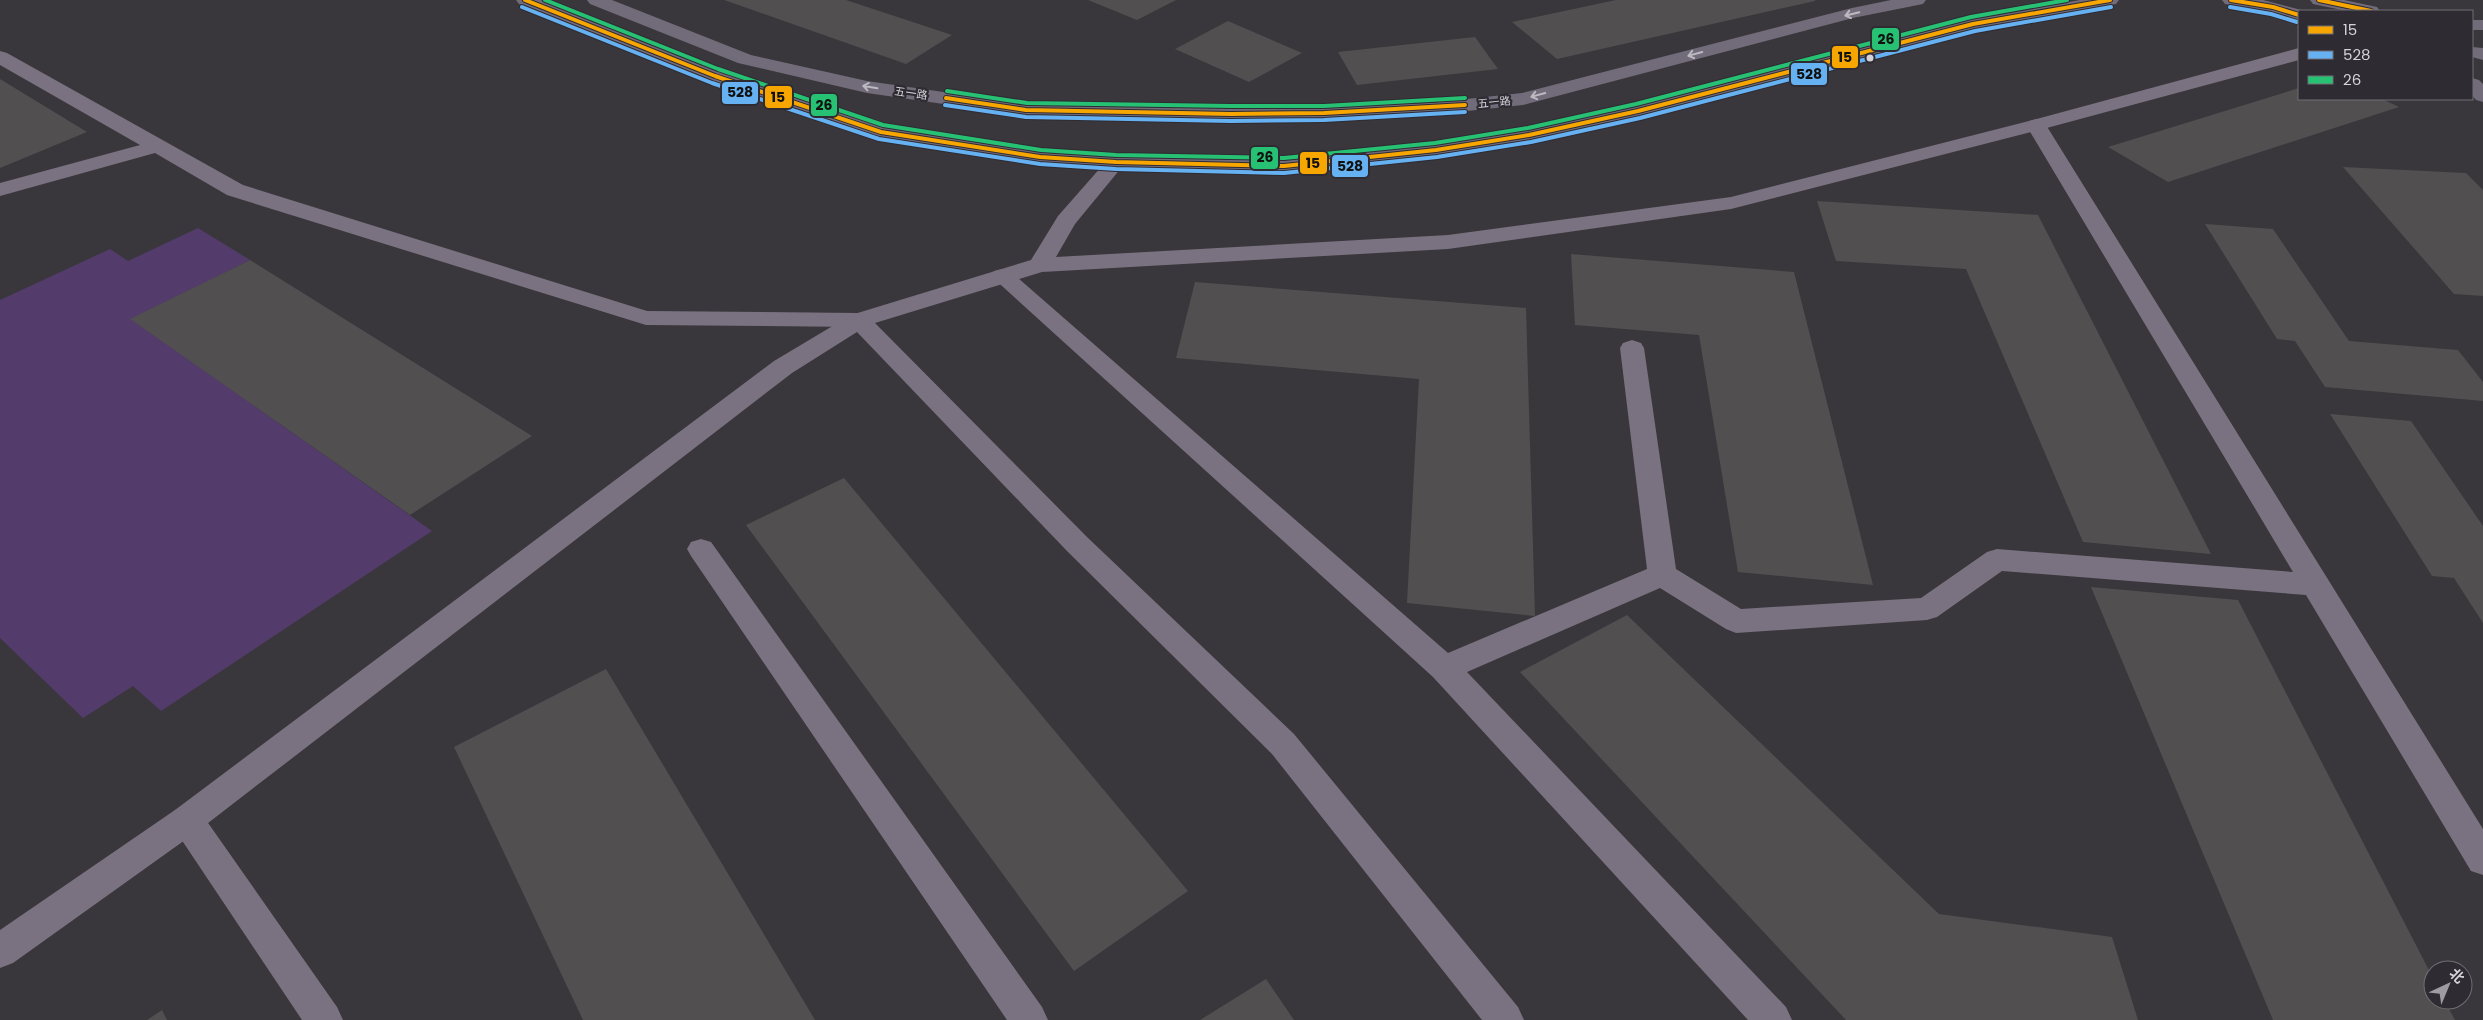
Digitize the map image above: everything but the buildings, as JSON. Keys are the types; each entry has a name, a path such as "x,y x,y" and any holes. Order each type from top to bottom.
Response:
{"main road":[{"path":"525,0 715,76 881,132 1040,157 1116,162 1284,166 1436,150 1529,135 1638,111 1973,24 2110,0"},
{"name":"五一路","path":"596,0 745,59 867,87 1026,110 1240,114 1430,109 1523,99 1852,13 1917,0"},
{"path":"2231,0 2273,7"},
{"path":"2255,0 2298,15"},
{"path":"2319,0 2366,10"},
{"path":"2473,85 2483,96"}],"street":[{"path":"0,951 187,820 782,367 859,320 1040,265 1448,242 1731,203 2036,125 2298,54"},
{"path":"0,57 235,190 646,318 859,320 1077,544 1284,744 1506,1020"},
{"path":"2036,125 2483,860"},
{"path":"0,190 158,146"},
{"path":"1040,265 1066,221 1116,162"},
{"path":"1002,276 1444,668 1772,1020"},
{"path":"1632,348 1662,575"},
{"path":"701,549 1029,1020"},
{"path":"1662,575 1736,620 1927,609 1997,560 2317,585"},
{"path":"1444,668 1662,575"},
{"path":"187,820 324,1020"}],"shaded area":[{"path":"198,228 250,260 131,319 432,531 161,711 133,686 83,718 0,638 0,300 110,249 128,261"}],"transit line":[{"name":"15","path":"525,0 715,76 881,132 1040,157 1116,162 1284,166 1436,150 1529,135 1638,111 1973,24 2110,0"},
{"name":"26","path":"545,0 718,69 883,125 1041,150 1116,155 1284,158 1435,143 1528,128 1636,104 1971,17 2067,0"},
{"name":"15","path":"2231,0 2273,7 2298,15"},
{"name":"15","path":"2319,0 2366,10"},
{"name":"528","path":"522,7 712,83 879,139 1040,164 1116,169 1284,173 1437,157 1531,142 1640,118 1975,31 2111,7"},
{"name":"528","path":"2230,7 2271,14 2297,22"},
{"name":"26","path":"947,91 1027,103 1231,106 1324,106 1465,98"},
{"name":"15","path":"946,98 1026,110 1231,114 1324,113 1465,105"},
{"name":"528","path":"945,105 1026,117 1231,121 1324,120 1465,112"}]}
